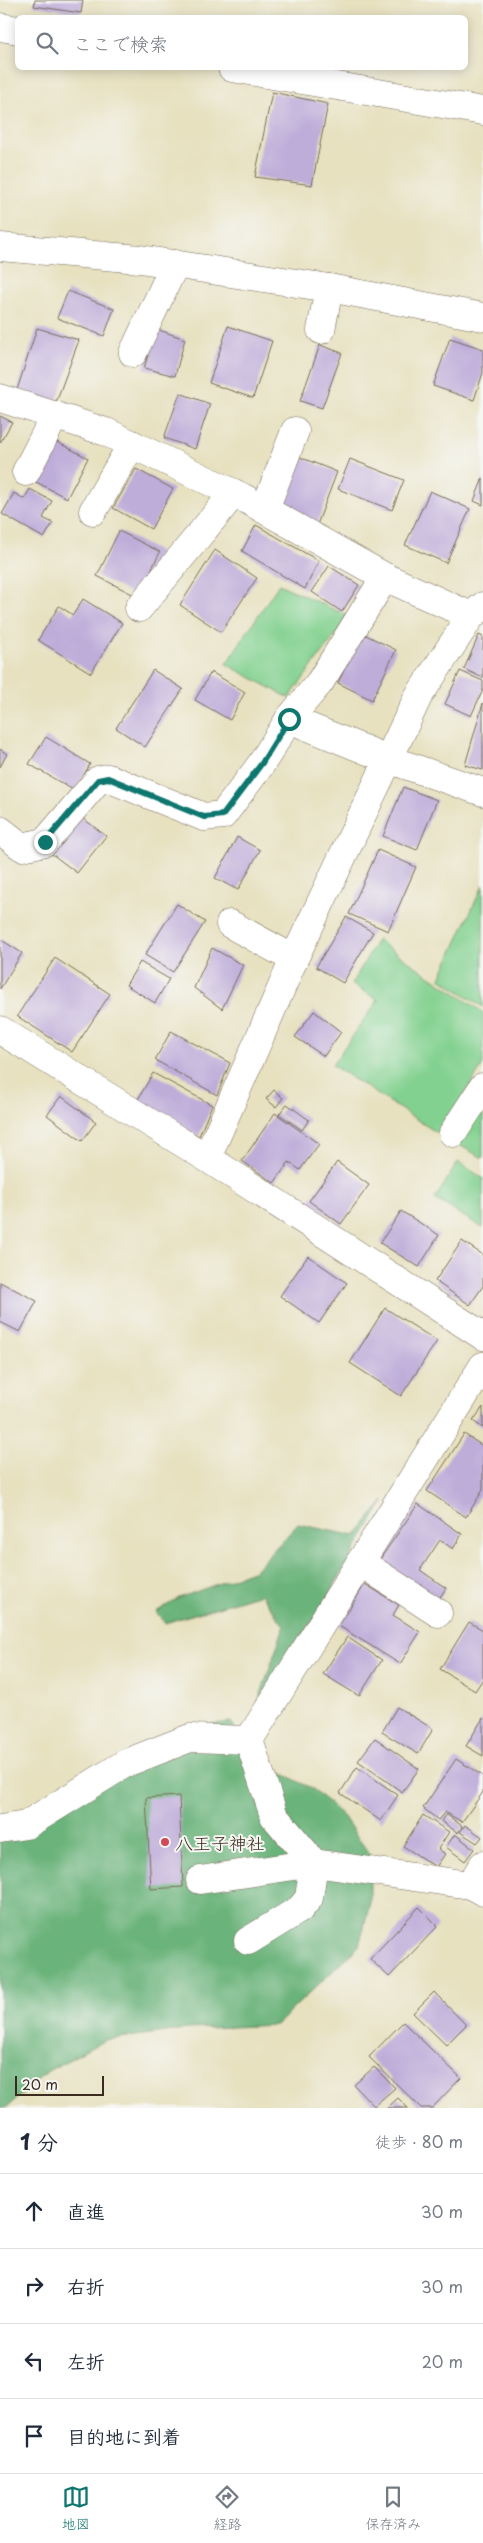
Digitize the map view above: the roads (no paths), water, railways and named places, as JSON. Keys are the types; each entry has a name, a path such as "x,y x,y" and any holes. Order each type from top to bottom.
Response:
{"street":[{"path":"0,27 15,30"},
{"path":"244,70 483,111"},
{"path":"0,247 140,259 175,264 328,288 483,317"},
{"path":"133,353 175,264"},
{"path":"321,330 328,288"},
{"path":"0,398 106,432 234,493 385,577 477,611 418,697 294,959 207,1158"},
{"path":"26,472 55,415"},
{"path":"264,509 296,430"},
{"path":"93,511 132,444"},
{"path":"139,608 234,493"},
{"path":"4,842 22,847 45,842 98,780 108,778 204,817 223,815 262,763 289,719 320,682 385,577"},
{"path":"289,719 388,759 483,792"},
{"path":"230,924 294,959"},
{"path":"0,1030 207,1158 483,1336"},
{"path":"453,1132 483,1087"},
{"path":"249,1740 483,1366"},
{"path":"360,1562 438,1613"},
{"path":"0,1829 26,1825 126,1764 190,1738 249,1740"},
{"path":"248,1941 300,1909 310,1898 314,1863 274,1816 249,1740"},
{"path":"200,1880 314,1863 479,1881"}],"place":[{"name":"八王子神社","path":"165,1842"}]}
